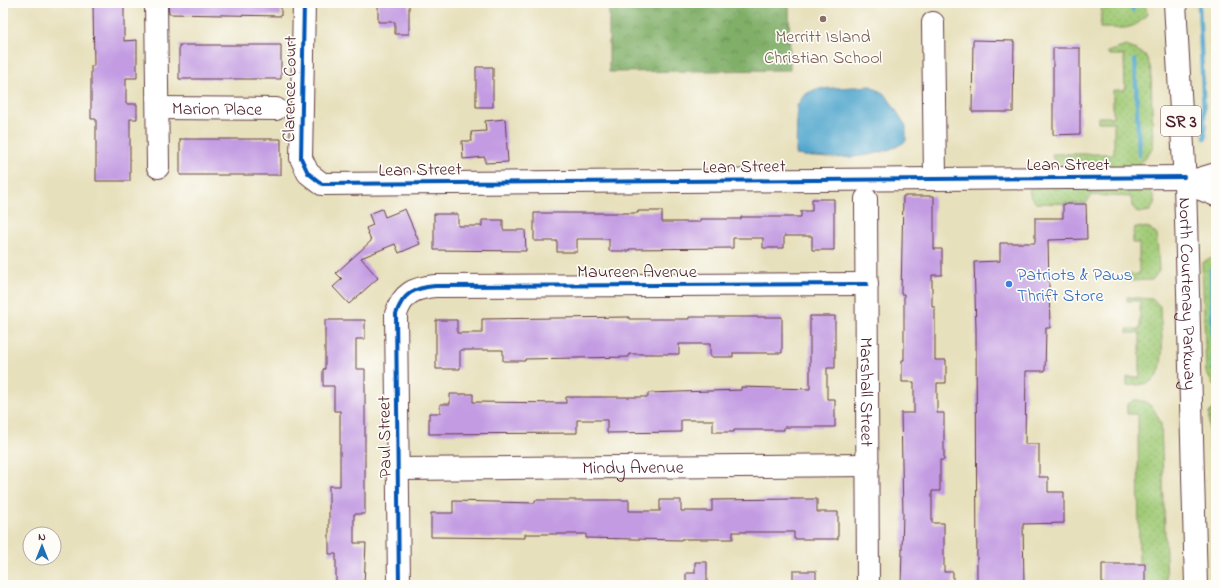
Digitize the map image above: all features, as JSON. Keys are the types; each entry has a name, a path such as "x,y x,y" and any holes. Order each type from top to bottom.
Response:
{"street":[{"path":"156,3 158,167"},
{"name":"Clarence Court","path":"304,3 301,158 308,174"},
{"name":"North Courtenay Parkway","path":"1175,3 1184,180 1196,585"},
{"path":"933,23 935,178"},
{"name":"Marion Place","path":"158,108 276,109"},
{"name":"Lean Street","path":"308,174 322,184 935,178 1184,180"},
{"path":"1184,180 1216,174"},
{"path":"1184,180 1216,195"},
{"name":"Marshall Street","path":"866,199 868,585"},
{"name":"Maureen Avenue","path":"408,293 422,287 435,286 867,284"},
{"name":"Paul Street","path":"399,585 396,314 400,303 408,293"},
{"name":"Mindy Avenue","path":"398,468 868,465"}],"shaded area":[{"path":"1213,3 1216,3 1216,77"}],"green space":[{"path":"609,3 789,3 790,70 609,72"},
{"path":"1102,3 1142,3 1146,8 1147,14 1137,24 1126,28 1100,28"},
{"path":"1126,46 1143,54 1150,65 1153,148 1138,166 1065,168 1053,159 1052,154 1114,154 1114,122 1098,122 1098,117 1113,117 1113,90 1125,90 1124,55 1109,55 1107,52"},
{"path":"1038,186 1148,188 1154,197 1154,205 1150,211 1138,213 1132,206 1131,197 1091,195 1086,204 1036,203 1031,198 1029,190"},
{"path":"1135,227 1150,228 1157,235 1159,271 1152,280 1129,281 1128,275 1139,274 1139,243 1132,243"},
{"path":"1216,256 1216,385 1213,384 1206,372 1202,263"},
{"path":"1127,297 1152,299 1160,306 1162,353 1159,371 1153,380 1139,385 1127,386 1127,377 1140,377 1140,333 1127,333 1127,329 1140,329 1140,301 1127,301"},
{"path":"1134,400 1140,400 1152,407 1161,424 1167,585 1145,585 1145,564 1139,562 1138,414 1127,414 1127,405"},
{"path":"1216,406 1216,470 1211,457 1209,442 1209,413"}],"water":[{"path":"871,86 886,95 906,126 906,141 882,152 853,157 823,158 796,155 797,106 804,95 816,89"}],"building":[{"path":"93,3 124,3 124,41 137,40 137,78 126,78 126,104 137,104 137,119 130,119 130,181 96,181 96,119 91,119 91,66 94,66"},
{"path":"168,3 281,3 281,16 169,14"},
{"path":"378,3 409,3 409,34 395,34 395,22 378,22"},
{"path":"973,40 1014,41 1013,112 972,112"},
{"path":"179,45 281,45 281,79 179,79"},
{"path":"1053,48 1080,48 1080,134 1053,135"},
{"path":"476,67 493,67 493,107 476,107"},
{"path":"505,119 508,162 485,163 485,157 463,159 462,141 472,141 471,132 486,131 485,121"},
{"path":"180,139 281,139 281,175 180,175"},
{"path":"903,196 934,196 934,249 942,249 942,275 932,275 932,307 935,307 935,360 946,360 946,383 937,383 937,413 944,413 944,460 940,460 940,491 932,491 932,523 944,523 944,572 953,572 953,585 901,585 903,514 901,413 914,413 914,382 902,382 902,360 904,360 904,294 901,294"},
{"path":"812,199 834,199 834,250 812,250 812,236 784,236 784,248 763,248 763,238 733,238 733,248 629,249 629,251 609,251 609,239 577,239 577,252 557,252 557,241 534,241 534,213 638,213 638,211 662,211 662,222 700,222 700,219 741,219 741,217 801,217 801,211 812,211"},
{"path":"1063,204 1086,204 1087,239 1048,240 1050,328 1046,328 1045,371 1026,371 1025,444 1039,444 1039,477 1048,477 1048,492 1064,492 1064,523 1023,524 1024,585 977,585 976,328 974,262 1000,261 1000,243 1035,243 1035,218 1063,218"},
{"path":"382,209 385,217 405,209 420,244 399,253 395,244 361,258 378,278 349,304 333,287 342,279 336,273 371,241 366,228 373,225 369,214"},
{"path":"434,214 458,214 458,226 482,226 482,220 503,220 503,230 525,230 526,251 434,250"},
{"path":"810,316 835,316 835,368 827,368 827,399 835,399 835,427 784,427 784,430 734,430 734,432 713,432 713,420 681,420 681,432 607,433 607,420 577,420 577,433 429,434 429,413 440,413 440,404 450,404 450,394 473,394 473,402 566,403 566,397 648,397 648,393 741,390 741,387 810,389"},
{"path":"629,317 629,319 689,319 689,317 782,317 782,353 733,353 733,357 710,357 710,344 679,344 679,354 629,354 629,357 525,359 525,361 503,361 503,350 460,350 460,369 436,369 436,320 457,320 457,333 482,333 482,319"},
{"path":"325,320 365,320 365,339 356,339 356,369 365,369 365,514 354,514 354,543 366,543 364,585 336,585 336,554 329,554 329,486 340,486 340,411 334,411 334,386 323,386 323,369 325,369"},
{"path":"817,499 817,512 838,512 838,539 794,539 794,532 733,532 733,539 681,540 586,538 586,534 525,534 525,538 431,537 431,513 453,513 453,501 535,503 535,500 629,500 629,511 660,511 660,500 681,500 681,511 712,511 712,500"},
{"path":"695,562 707,562 707,585 686,585 686,573 695,573"},
{"path":"1102,564 1145,564 1145,585 1102,585"},
{"path":"793,571 816,571 816,585 793,585"}],"waterway":[{"path":"1199,3 1205,138"},
{"path":"1132,4 1133,10"},
{"path":"1135,60 1139,155"},
{"path":"1211,270 1214,370"}],"cycle path":[{"path":"304,3 301,158 308,173 322,184 1184,177"},
{"path":"399,585 396,314 402,301 410,293 421,288 435,286 867,284"}],"place":[{"name":"Merritt Island Christian School","path":"823,19"},
{"name":"Patriots & Paws Thrift Store","path":"1009,284"}]}
